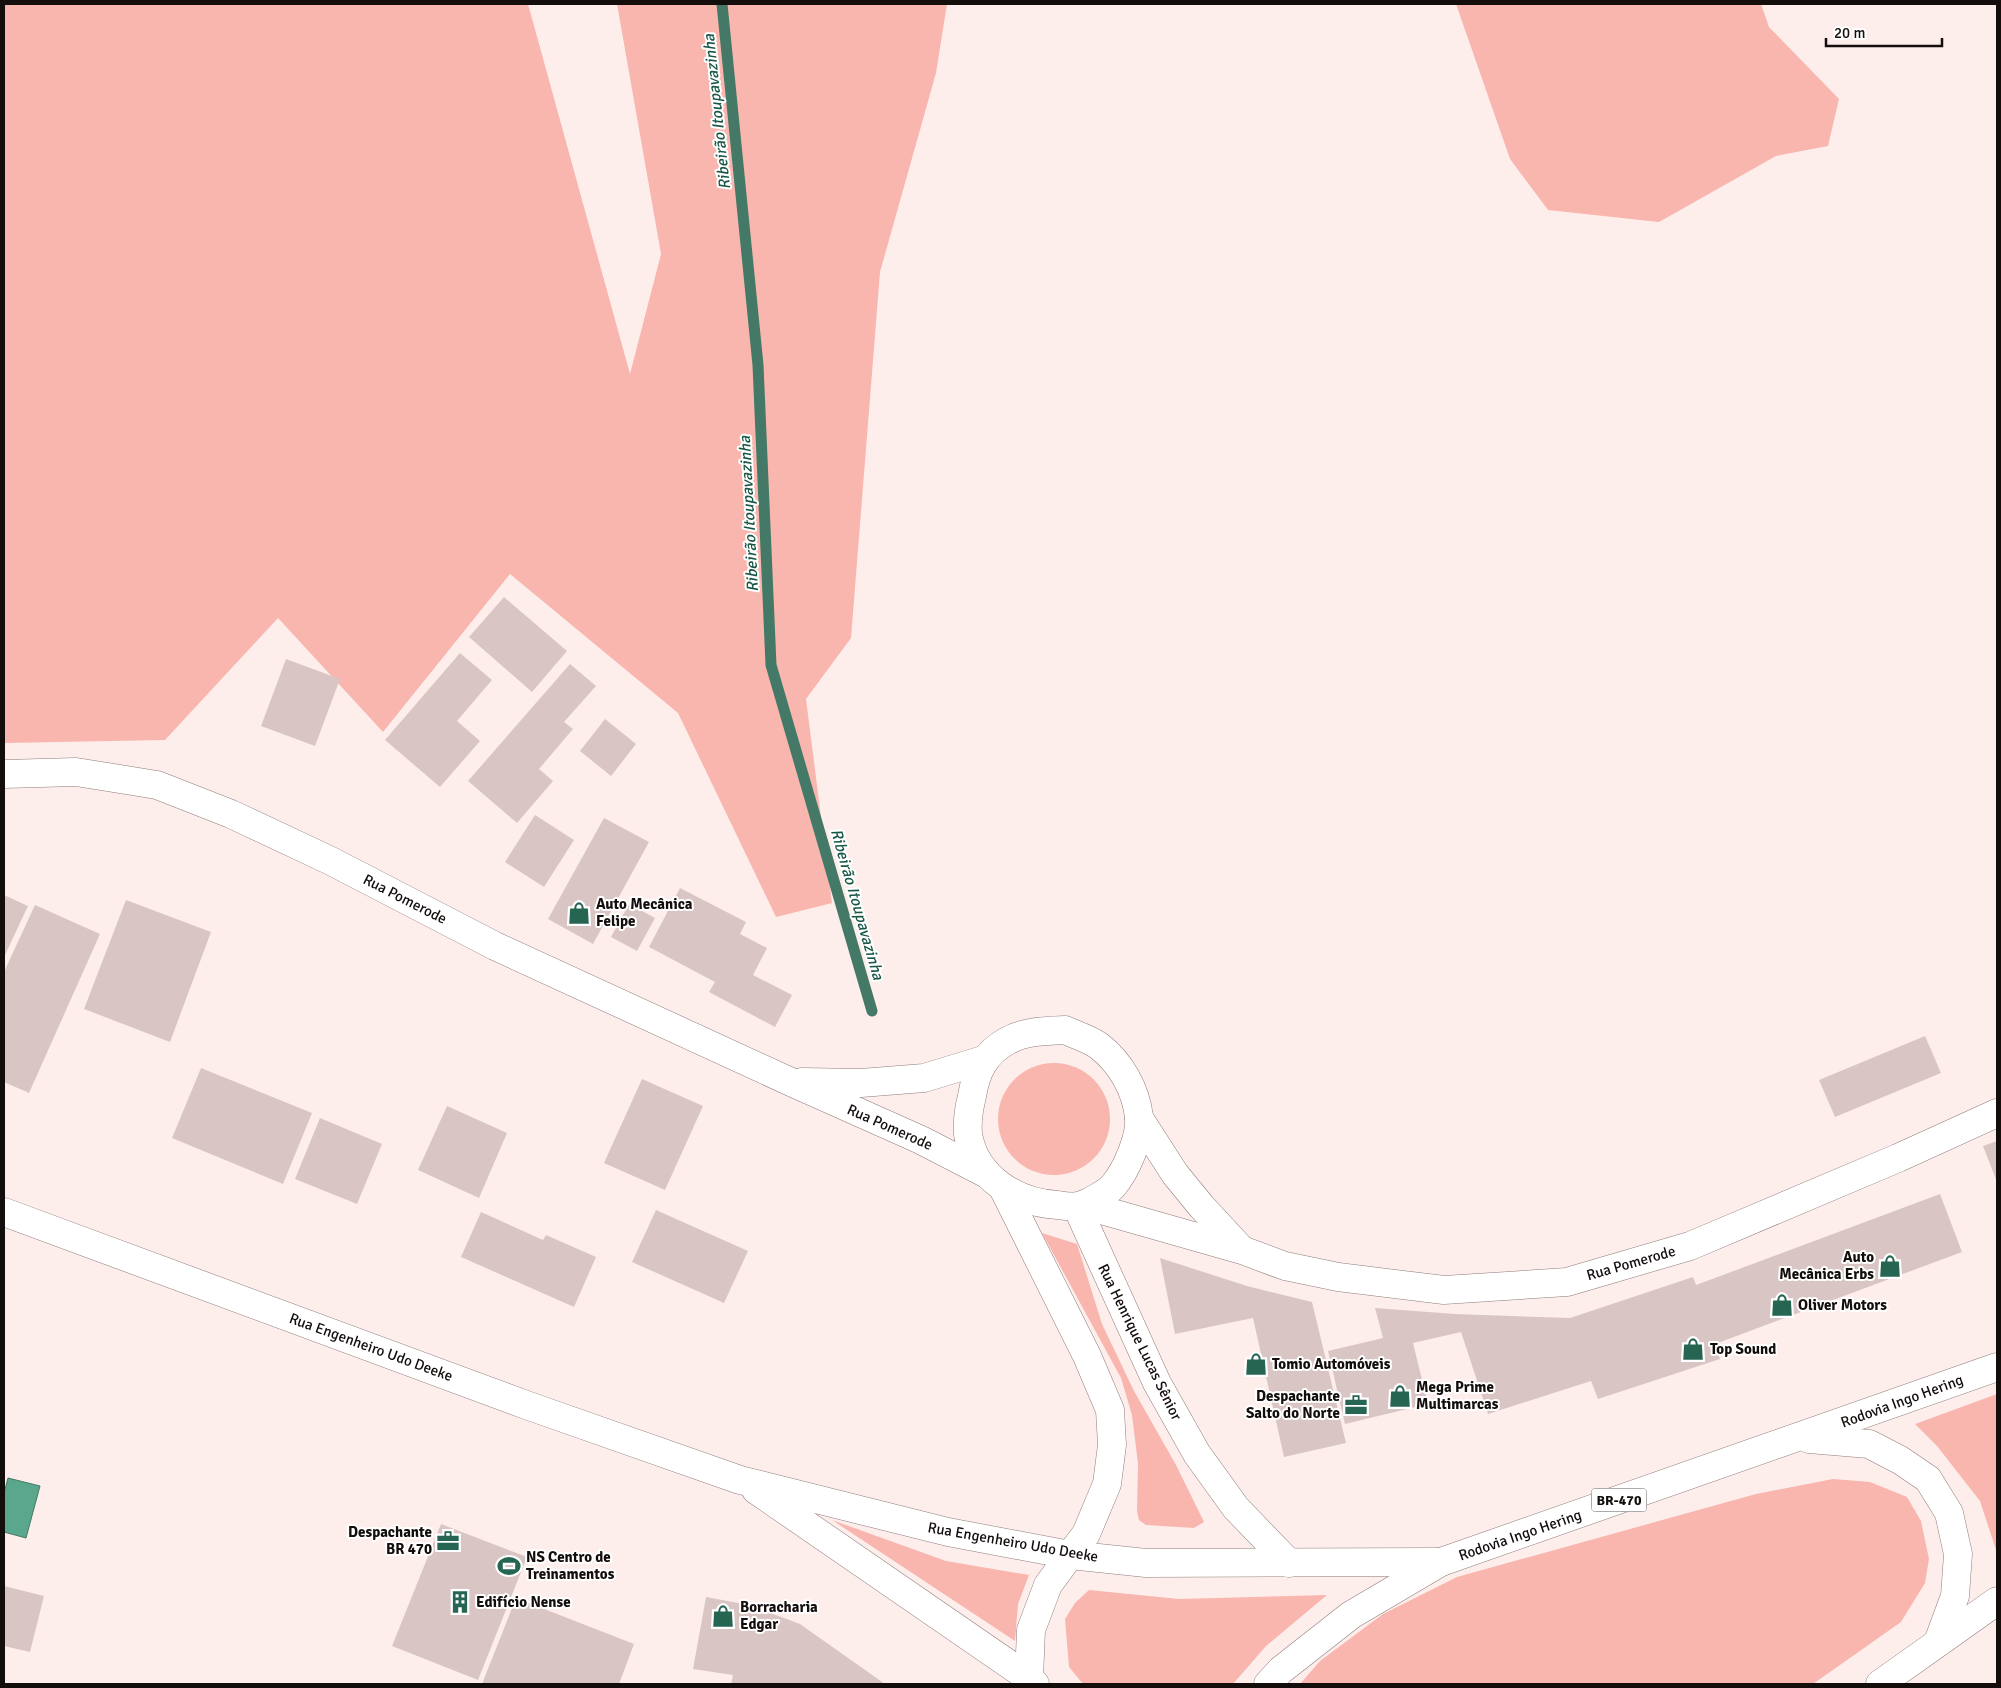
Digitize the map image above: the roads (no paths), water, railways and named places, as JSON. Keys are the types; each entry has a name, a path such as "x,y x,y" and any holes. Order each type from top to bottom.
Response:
{"main road":[{"name":"Rua Pomerode","path":"4,774 76,772 157,785 231,814 331,861 495,946 921,1140 995,1181"},
{"path":"995,1181 1020,1198 1038,1202 1081,1206 1112,1188 1132,1156 1139,1118 1132,1091 1120,1066 1098,1045 1065,1030 1032,1032 1006,1042 984,1060 974,1085 970,1106 968,1134 976,1158 995,1181 1087,1356 1110,1410 1112,1446 1107,1484 1086,1534 1048,1585 1031,1630 1032,1681"},
{"name":"Rua Pomerode","path":"791,1082 861,1083 924,1078 984,1060"},
{"name":"Rua Pomerode","path":"1081,1206 1242,1250 1285,1266 1338,1277 1444,1290 1567,1282 1690,1246 1898,1158 1997,1113"},
{"name":"Rua Pomerode","path":"1139,1118 1175,1174 1202,1207 1242,1250"},
{"name":"Rua Henrique Lucas Sênior","path":"1081,1206 1157,1383 1197,1454 1236,1508 1289,1563"},
{"name":"Rua Engenheiro Udo Deeke","path":"4,1212 529,1406 740,1480 948,1532 1070,1555 1146,1562 1441,1562"},
{"name":"Rodovia Ingo Hering","path":"1268,1684 1281,1670 1350,1615 1441,1562 1997,1367"},
{"path":"1797,1438 1869,1444 1900,1460 1928,1479 1949,1513 1958,1554 1956,1596 1938,1642"},
{"name":"Rua Engenheiro Udo Deeke","path":"740,1480 1032,1681"},
{"path":"1880,1684 1997,1601"}],"waterway":[{"name":"Ribeirão Itoupavazinha","path":"722,4 758,365 771,665 872,1011"}],"place":[{"name":"Auto Mecânica Felipe","path":"579,913"},
{"name":"Auto Mecânica Erbs","path":"1890,1266"},
{"name":"Oliver Motors","path":"1782,1305"},
{"name":"Top Sound","path":"1693,1349"},
{"name":"Tomio Automóveis","path":"1256,1364"},
{"name":"Mega Prime Multimarcas","path":"1400,1396"},
{"name":"Despachante Salto do Norte","path":"1356,1405"},
{"name":"Despachante BR 470","path":"448,1541"},
{"name":"NS Centro de Treinamentos","path":"509,1566"},
{"name":"Edifício Nense","path":"460,1602"},
{"name":"Borracharia Edgar","path":"723,1616"}]}
